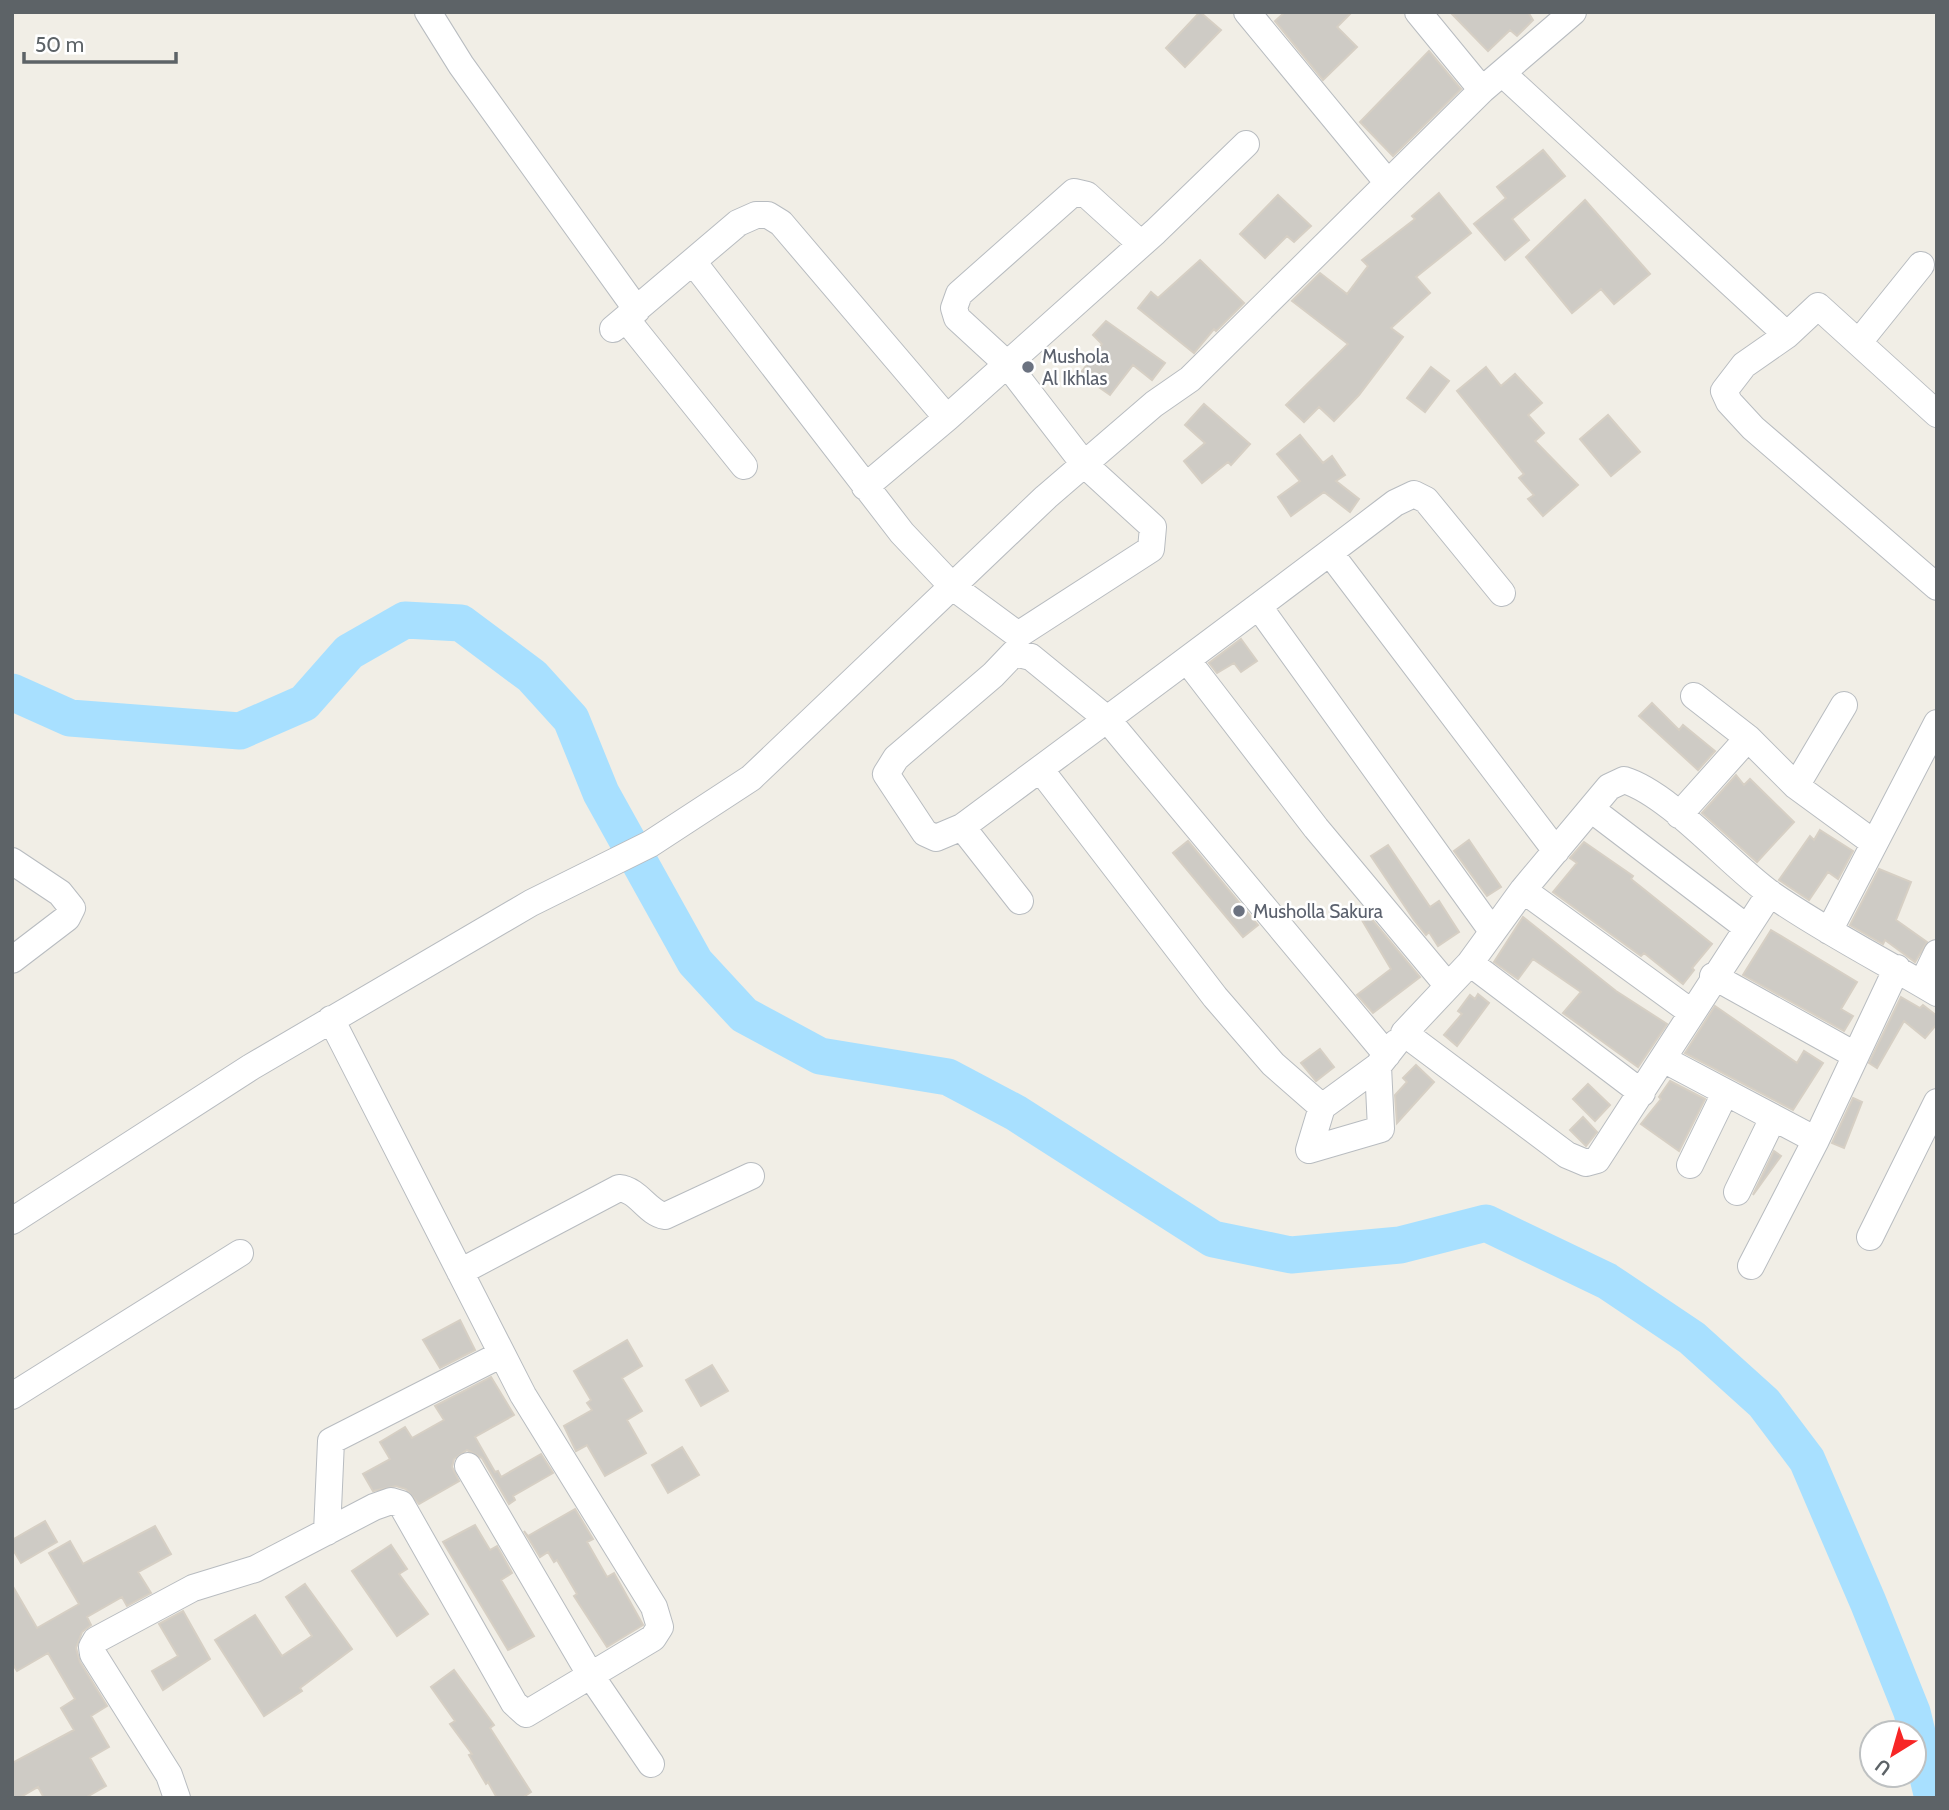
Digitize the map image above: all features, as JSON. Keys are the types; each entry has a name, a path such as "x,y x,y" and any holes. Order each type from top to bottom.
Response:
{"street":[{"path":"428,12 625,319 744,466"},
{"path":"1247,12 1388,183"},
{"path":"1418,12 1482,90"},
{"path":"12,1220 331,1019 531,903 650,844 751,778 953,587 983,555 1154,404 1190,379 1482,90 1573,12"},
{"path":"1502,73 1787,335"},
{"path":"865,487 947,418 1141,244 1246,144"},
{"path":"694,263 902,533 953,587 1018,635 1151,549 1153,527 1084,464 1007,364 957,318 956,302 959,294 1074,192 1087,195 1141,244"},
{"path":"625,319 694,263 718,237 756,215 768,215 780,223 947,418"},
{"path":"1859,342 1922,265"},
{"path":"1934,407 1818,306 1787,335 1744,365 1724,391 1729,402 1753,428 1937,587"},
{"path":"1502,593 1426,500 1414,494 1395,503 1258,607 1187,660 1107,719 962,827 936,838 925,832 886,774 896,758 993,675 1014,653 1031,657 1107,719 1382,1060 1381,1129 1309,1150 1322,1107 1382,1060 1470,963 1523,890 1609,787 1624,780 1635,783 1679,815 1770,893 1929,989 1937,953"},
{"path":"1329,553 1556,851"},
{"path":"1258,607 1492,931"},
{"path":"1187,660 1316,828 1448,986"},
{"path":"1694,696 1748,738 1796,786 1874,843"},
{"path":"1796,786 1844,705"},
{"path":"1829,931 1937,723"},
{"path":"1679,815 1748,738"},
{"path":"1040,769 1215,996 1273,1064 1322,1107"},
{"path":"1591,809 1746,927"},
{"path":"962,827 1020,901"},
{"path":"12,861 60,893 72,908 67,918 12,960"},
{"path":"1523,890 1691,1012"},
{"path":"1404,1033 1567,1155 1586,1163 1597,1160 1642,1093 1713,976 1770,893"},
{"path":"1470,963 1642,1093"},
{"path":"1751,1266 1816,1140 1897,968"},
{"path":"1713,976 1855,1055"},
{"path":"177,1798 169,1775 93,1654 92,1647 101,1636 193,1588 255,1569 374,1507 391,1502 401,1504 514,1703 526,1714 653,1638 660,1627 654,1607 523,1395 331,1019"},
{"path":"1663,1059 1816,1140"},
{"path":"1690,1165 1726,1093"},
{"path":"1870,1237 1937,1102"},
{"path":"1737,1192 1773,1118"},
{"path":"460,1272 619,1188 627,1189 658,1215 665,1216 751,1176"},
{"path":"12,1396 240,1252"},
{"path":"327,1532 331,1441 502,1353"},
{"path":"468,1466 591,1676 651,1764"}],"building":[{"path":"1200,12 1221,30 1185,67 1166,48"},
{"path":"1285,12 1352,12 1337,27 1357,47 1323,80 1275,21"},
{"path":"1450,12 1528,12 1533,20 1517,36 1510,30 1488,51"},
{"path":"1429,51 1461,89 1393,156 1360,122"},
{"path":"1543,150 1565,176 1512,219 1529,240 1505,260 1474,224 1506,198 1497,187"},
{"path":"1439,193 1471,233 1416,277 1430,293 1391,328 1403,337 1359,395 1334,421 1319,407 1304,422 1286,405 1348,344 1292,301 1320,273 1347,294 1368,266 1362,260 1415,219 1412,216"},
{"path":"1278,195 1311,226 1294,242 1287,236 1265,258 1240,234"},
{"path":"1585,200 1650,274 1614,304 1601,289 1572,313 1526,257"},
{"path":"1200,260 1244,303 1216,331 1214,329 1194,353 1138,308 1151,292 1158,298"},
{"path":"1106,321 1165,363 1152,380 1133,365 1110,395 1080,374 1102,344 1093,335"},
{"path":"1431,367 1449,381 1425,412 1407,398"},
{"path":"1486,367 1501,386 1515,374 1542,403 1528,415 1544,433 1535,441 1578,485 1543,516 1528,499 1534,495 1519,478 1524,474 1457,391"},
{"path":"1204,404 1250,444 1231,465 1228,462 1202,483 1184,461 1205,443 1185,425"},
{"path":"1608,415 1640,452 1611,476 1580,439"},
{"path":"1300,435 1323,463 1332,456 1345,475 1336,481 1359,499 1350,512 1324,492 1291,516 1278,497 1300,481 1277,454"},
{"path":"1241,639 1257,661 1241,672 1234,663 1217,673 1209,663"},
{"path":"1652,703 1679,730 1683,725 1715,751 1698,770 1639,716"},
{"path":"1736,775 1744,785 1750,779 1794,822 1757,862 1702,813"},
{"path":"1820,830 1853,851 1838,879 1828,872 1809,900 1779,880 1810,836 1814,840"},
{"path":"1469,840 1501,887 1487,896 1454,851"},
{"path":"1188,841 1258,925 1243,937 1173,853"},
{"path":"1584,842 1633,876 1631,879 1712,944 1692,968 1694,970 1683,984 1644,953 1641,956 1553,892 1577,863 1570,858"},
{"path":"1388,845 1430,907 1439,901 1459,932 1438,946 1429,932 1426,935 1414,920 1371,856"},
{"path":"1879,869 1911,882 1896,920 1927,942 1915,962 1885,940 1883,944 1850,925"},
{"path":"1369,916 1420,977 1373,1013 1357,995 1391,969 1362,920"},
{"path":"1523,917 1616,991 1667,1024 1638,1067 1563,1013 1581,992 1533,959 1518,979 1494,962"},
{"path":"1771,930 1857,982 1841,1009 1853,1016 1844,1031 1743,975"},
{"path":"1478,994 1489,1003 1457,1046 1444,1035 1462,1014 1458,1011 1470,995 1475,999"},
{"path":"1901,997 1920,1008 1923,1005 1937,1016 1937,1024 1925,1038 1904,1021 1877,1068 1869,1063"},
{"path":"1715,1006 1797,1063 1804,1051 1823,1063 1793,1110 1685,1053"},
{"path":"1320,1049 1334,1067 1316,1081 1301,1063"},
{"path":"1416,1065 1434,1082 1397,1123 1395,1095 1407,1082 1403,1078"},
{"path":"1670,1081 1705,1099 1679,1151 1641,1124 1661,1099 1659,1097"},
{"path":"1588,1084 1610,1105 1595,1121 1573,1099"},
{"path":"1853,1098 1862,1102 1844,1148 1832,1143"},
{"path":"1583,1117 1597,1132 1586,1146 1570,1130"},
{"path":"1774,1151 1781,1156 1753,1195"},
{"path":"460,1320 475,1350 440,1368 423,1340"},
{"path":"627,1340 642,1366 622,1378 642,1411 627,1420 646,1453 605,1476 587,1445 576,1451 564,1426 592,1410 587,1403 591,1400 574,1371"},
{"path":"712,1365 728,1391 701,1406 686,1380"},
{"path":"491,1377 514,1415 475,1437 495,1472 498,1471 501,1477 541,1454 553,1473 513,1496 515,1500 509,1504 482,1458 467,1450 454,1459 452,1467 459,1481 419,1504 406,1489 396,1486 373,1491 363,1474 390,1459 380,1442 405,1427 412,1438 444,1420 435,1406"},
{"path":"682,1447 699,1475 668,1493 652,1465"},
{"path":"575,1509 593,1539 587,1542 607,1577 614,1573 643,1625 607,1647 574,1596 577,1594 557,1560 554,1562 548,1552 540,1557 524,1531 528,1536"},
{"path":"45,1521 57,1542 21,1563 12,1548 12,1540"},
{"path":"475,1525 490,1550 497,1546 512,1573 501,1580 534,1636 508,1650 443,1542"},
{"path":"155,1526 171,1554 138,1572 151,1593 127,1606 122,1597 87,1617 91,1625 82,1632 76,1648 80,1662 107,1706 91,1716 109,1747 90,1758 106,1786 85,1798 44,1798 38,1787 19,1798 12,1798 12,1763 74,1730 61,1708 75,1699 48,1653 17,1671 12,1663 12,1585 37,1628 79,1604 49,1553 70,1541 83,1564"},
{"path":"391,1545 407,1569 399,1574 428,1614 397,1636 352,1571"},
{"path":"305,1584 352,1649 300,1688 302,1691 264,1716 215,1640 255,1615 282,1656 312,1636 286,1597"},
{"path":"183,1611 210,1659 163,1690 152,1671 178,1656 159,1624"},
{"path":"454,1670 494,1725 490,1728 531,1792 522,1798 497,1798 469,1755 472,1754 450,1724 455,1721 431,1687"}],"waterway":[{"path":"12,692 70,718 240,731 304,703 349,652 405,620 461,623 532,676 571,719 601,793 695,962 744,1015 820,1056 948,1077 1016,1113 1213,1239 1291,1255 1400,1245 1486,1223 1607,1281 1692,1338 1764,1403 1807,1460 1912,1712 1933,1798"}],"place":[{"name":"Mushola Al Ikhlas","path":"1028,367"},
{"name":"Musholla Sakura","path":"1239,911"}]}
